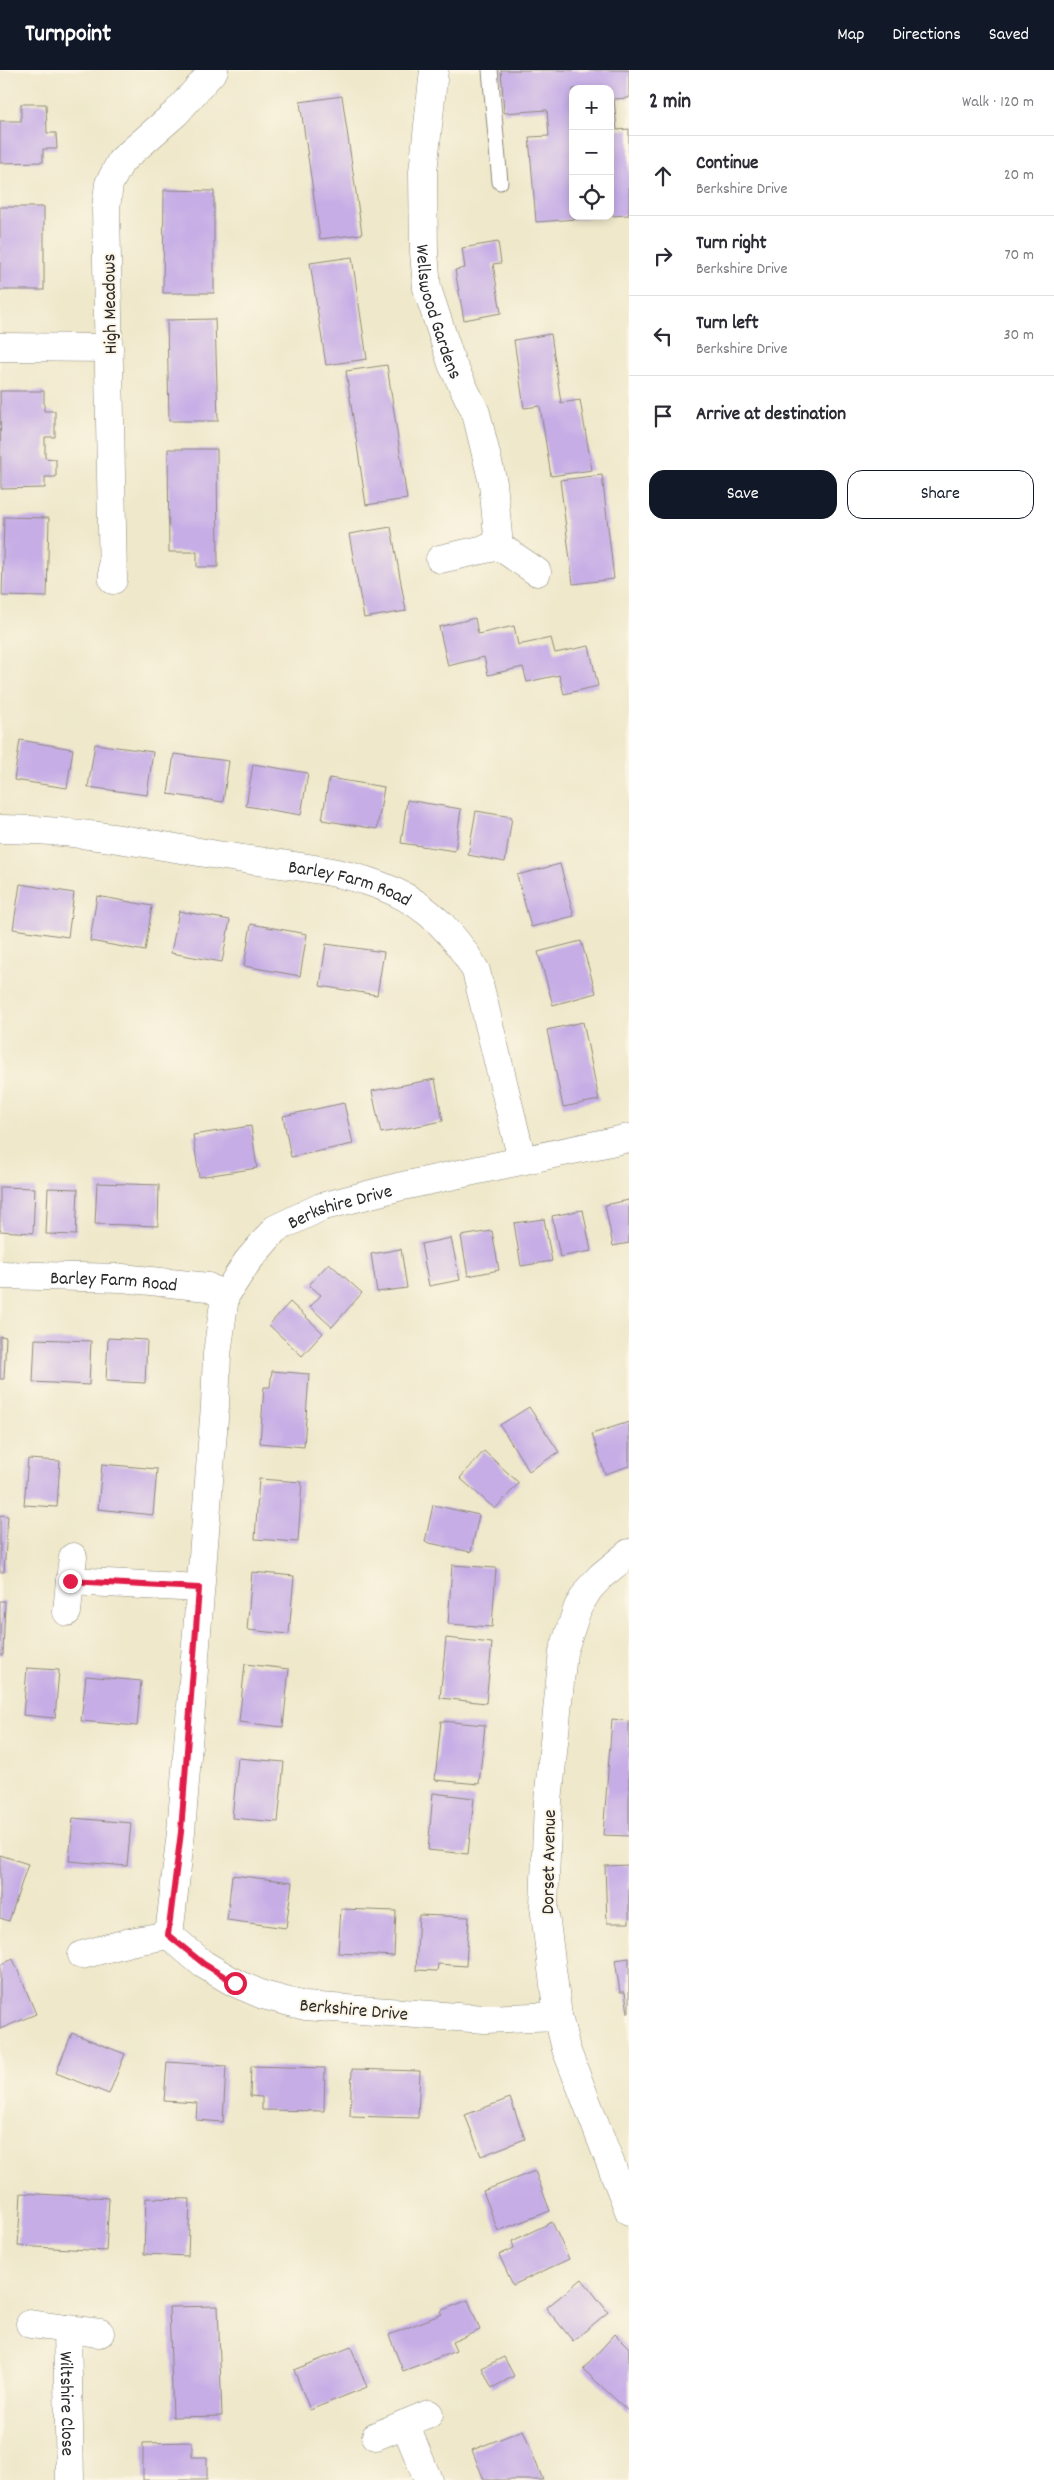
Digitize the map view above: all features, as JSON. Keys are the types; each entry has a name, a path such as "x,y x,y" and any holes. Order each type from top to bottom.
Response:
{"street":[{"name":"High Meadows","path":"113,580 106,208 110,184 121,160 176,113 214,70"},
{"name":"Wellswood Gardens","path":"434,70 423,172 424,252 428,288 452,364 476,413 493,482 499,546"},
{"path":"0,348 108,348"},
{"path":"440,559 499,546 537,572"},
{"name":"Barley Farm Road","path":"0,829 33,829 128,841 347,876 393,891 420,907 443,926 462,946 476,971 522,1160"},
{"name":"Berkshire Drive","path":"558,2016 485,2019 305,2006 263,1995 235,1983 204,1964 168,1935 181,1832 215,1406 217,1354 225,1296 247,1262 275,1229 320,1207 522,1160 629,1138"},
{"name":"Barley Farm Road","path":"0,1275 122,1278 208,1287 225,1296"},
{"name":"Dorset Avenue","path":"629,1553 601,1576 590,1589 578,1607 563,1652 548,1802 544,1881 544,1906 558,2016 572,2065 629,2210"},
{"path":"67,1612 71,1569 199,1588"},
{"path":"82,1955 130,1942 168,1935"},
{"name":"Wiltshire Close","path":"30,2324 100,2333"},
{"name":"Wiltshire Close","path":"67,2329 70,2480"},
{"path":"376,2436 417,2419 428,2480"}],"lane":[{"path":"490,70 500,182"}],"building":[{"path":"501,70 629,70 629,98 614,99 614,85 569,85 569,220 536,222 529,137 549,136 547,110 504,113"},
{"path":"342,96 362,234 320,239 300,102"},
{"path":"614,99 617,130 629,129 629,215 614,216"},
{"path":"21,104 46,104 47,133 56,133 57,149 43,149 43,162 0,163 0,121 21,121"},
{"path":"164,190 214,191 214,293 163,293"},
{"path":"0,207 44,207 44,290 0,290"},
{"path":"498,242 501,263 493,264 501,313 464,320 455,270 465,268 462,248"},
{"path":"352,257 367,359 326,365 310,263"},
{"path":"215,319 218,421 169,421 167,320"},
{"path":"551,334 561,403 580,400 592,470 551,476 540,406 524,408 514,340"},
{"path":"387,365 407,499 366,505 346,371"},
{"path":"0,391 44,391 44,411 55,411 55,437 45,437 45,458 56,459 56,477 45,477 45,488 1,489"},
{"path":"168,449 217,449 218,567 197,567 197,552 169,552"},
{"path":"602,475 614,579 573,584 560,480"},
{"path":"4,517 49,518 47,597 2,596"},
{"path":"391,527 406,611 364,618 349,534"},
{"path":"475,618 478,634 514,626 518,645 551,638 555,653 589,646 598,686 564,694 559,675 527,682 523,667 488,675 484,657 448,666 439,627"},
{"path":"20,740 73,749 67,788 14,780"},
{"path":"95,744 153,752 147,795 88,787"},
{"path":"174,754 229,761 223,802 168,794"},
{"path":"253,764 308,773 301,815 246,806"},
{"path":"329,778 384,787 377,829 322,820"},
{"path":"407,800 461,809 455,851 401,843"},
{"path":"476,811 512,817 505,862 468,855"},
{"path":"560,864 574,916 531,927 517,875"},
{"path":"20,884 74,893 68,937 13,929"},
{"path":"97,896 152,906 145,951 90,941"},
{"path":"179,911 230,920 222,962 171,953"},
{"path":"251,924 307,934 300,976 244,966"},
{"path":"581,941 596,993 553,1005 538,952"},
{"path":"326,944 384,952 377,995 320,986"},
{"path":"583,1022 599,1100 563,1107 547,1030"},
{"path":"435,1079 443,1121 381,1133 372,1091"},
{"path":"344,1103 353,1144 291,1157 283,1116"},
{"path":"251,1126 257,1168 199,1177 193,1135"},
{"path":"97,1183 159,1185 158,1226 95,1224"},
{"path":"0,1187 35,1188 33,1233 0,1231"},
{"path":"48,1188 78,1189 76,1235 46,1234"},
{"path":"629,1200 629,1243 613,1246 605,1205"},
{"path":"583,1210 591,1251 560,1257 552,1216"},
{"path":"544,1219 552,1261 521,1266 514,1223"},
{"path":"492,1231 499,1270 468,1276 461,1236"},
{"path":"451,1238 460,1280 429,1286 421,1244"},
{"path":"401,1249 407,1288 377,1292 371,1254"},
{"path":"329,1263 362,1293 332,1327 310,1307 321,1295 309,1285"},
{"path":"290,1302 323,1333 302,1356 269,1325"},
{"path":"0,1336 6,1337 4,1379 0,1379"},
{"path":"108,1338 147,1340 145,1383 106,1381"},
{"path":"35,1339 91,1341 89,1385 33,1382"},
{"path":"272,1371 309,1374 304,1447 260,1443 264,1387 270,1387"},
{"path":"529,1407 559,1452 529,1471 500,1425"},
{"path":"629,1422 629,1466 605,1474 592,1434"},
{"path":"484,1451 519,1483 495,1509 460,1478"},
{"path":"28,1459 60,1461 57,1507 24,1505"},
{"path":"102,1464 157,1469 153,1515 98,1509"},
{"path":"259,1479 302,1482 298,1542 255,1539"},
{"path":"433,1505 479,1515 471,1552 425,1542"},
{"path":"0,1515 8,1516 4,1572 0,1572"},
{"path":"452,1565 496,1568 492,1627 448,1624"},
{"path":"252,1572 294,1576 289,1634 247,1630"},
{"path":"0,1601 5,1601 3,1655 0,1655"},
{"path":"446,1638 492,1643 486,1703 440,1698"},
{"path":"245,1664 289,1669 283,1727 239,1722"},
{"path":"27,1668 59,1670 55,1718 23,1715"},
{"path":"86,1676 141,1681 137,1726 81,1721"},
{"path":"612,1719 629,1721 629,1836 603,1835"},
{"path":"441,1721 485,1725 479,1784 435,1780"},
{"path":"238,1758 284,1762 278,1822 232,1818"},
{"path":"433,1793 474,1798 468,1854 428,1850"},
{"path":"73,1818 131,1823 127,1866 69,1861"},
{"path":"0,1855 28,1864 9,1921 0,1918"},
{"path":"629,1865 629,1923 607,1923 605,1866"},
{"path":"232,1875 292,1882 286,1928 227,1920"},
{"path":"341,1909 396,1911 394,1956 338,1953"},
{"path":"419,1915 469,1917 466,1966 438,1964 437,1971 416,1970"},
{"path":"629,1958 628,2013 625,1992 620,1992 615,1960"},
{"path":"13,1959 36,2014 0,2029 0,1965"},
{"path":"72,2033 125,2054 109,2094 56,2073"},
{"path":"167,2062 226,2066 223,2122 196,2120 197,2103 164,2101"},
{"path":"251,2066 325,2068 324,2111 262,2110 262,2097 250,2096"},
{"path":"352,2069 420,2071 418,2118 350,2116"},
{"path":"510,2098 525,2139 481,2156 465,2115"},
{"path":"535,2171 550,2211 498,2231 483,2191"},
{"path":"21,2193 109,2198 106,2251 18,2246"},
{"path":"146,2198 190,2199 188,2256 144,2254"},
{"path":"552,2222 569,2259 513,2285 499,2255 514,2248 512,2241"},
{"path":"582,2279 608,2312 573,2341 546,2308"},
{"path":"468,2300 480,2330 452,2342 456,2351 403,2371 389,2335 442,2314 440,2311"},
{"path":"218,2306 222,2416 173,2417 169,2307"},
{"path":"615,2334 629,2348 629,2412 583,2369"},
{"path":"351,2347 367,2387 310,2410 294,2370"},
{"path":"504,2357 514,2376 492,2388 482,2368"},
{"path":"523,2430 543,2480 484,2480 472,2450"},
{"path":"192,2442 192,2457 207,2457 207,2480 143,2480 143,2443"}],"route":[{"path":"70,1581 199,1588 181,1832 168,1935 204,1964 235,1983"}]}
